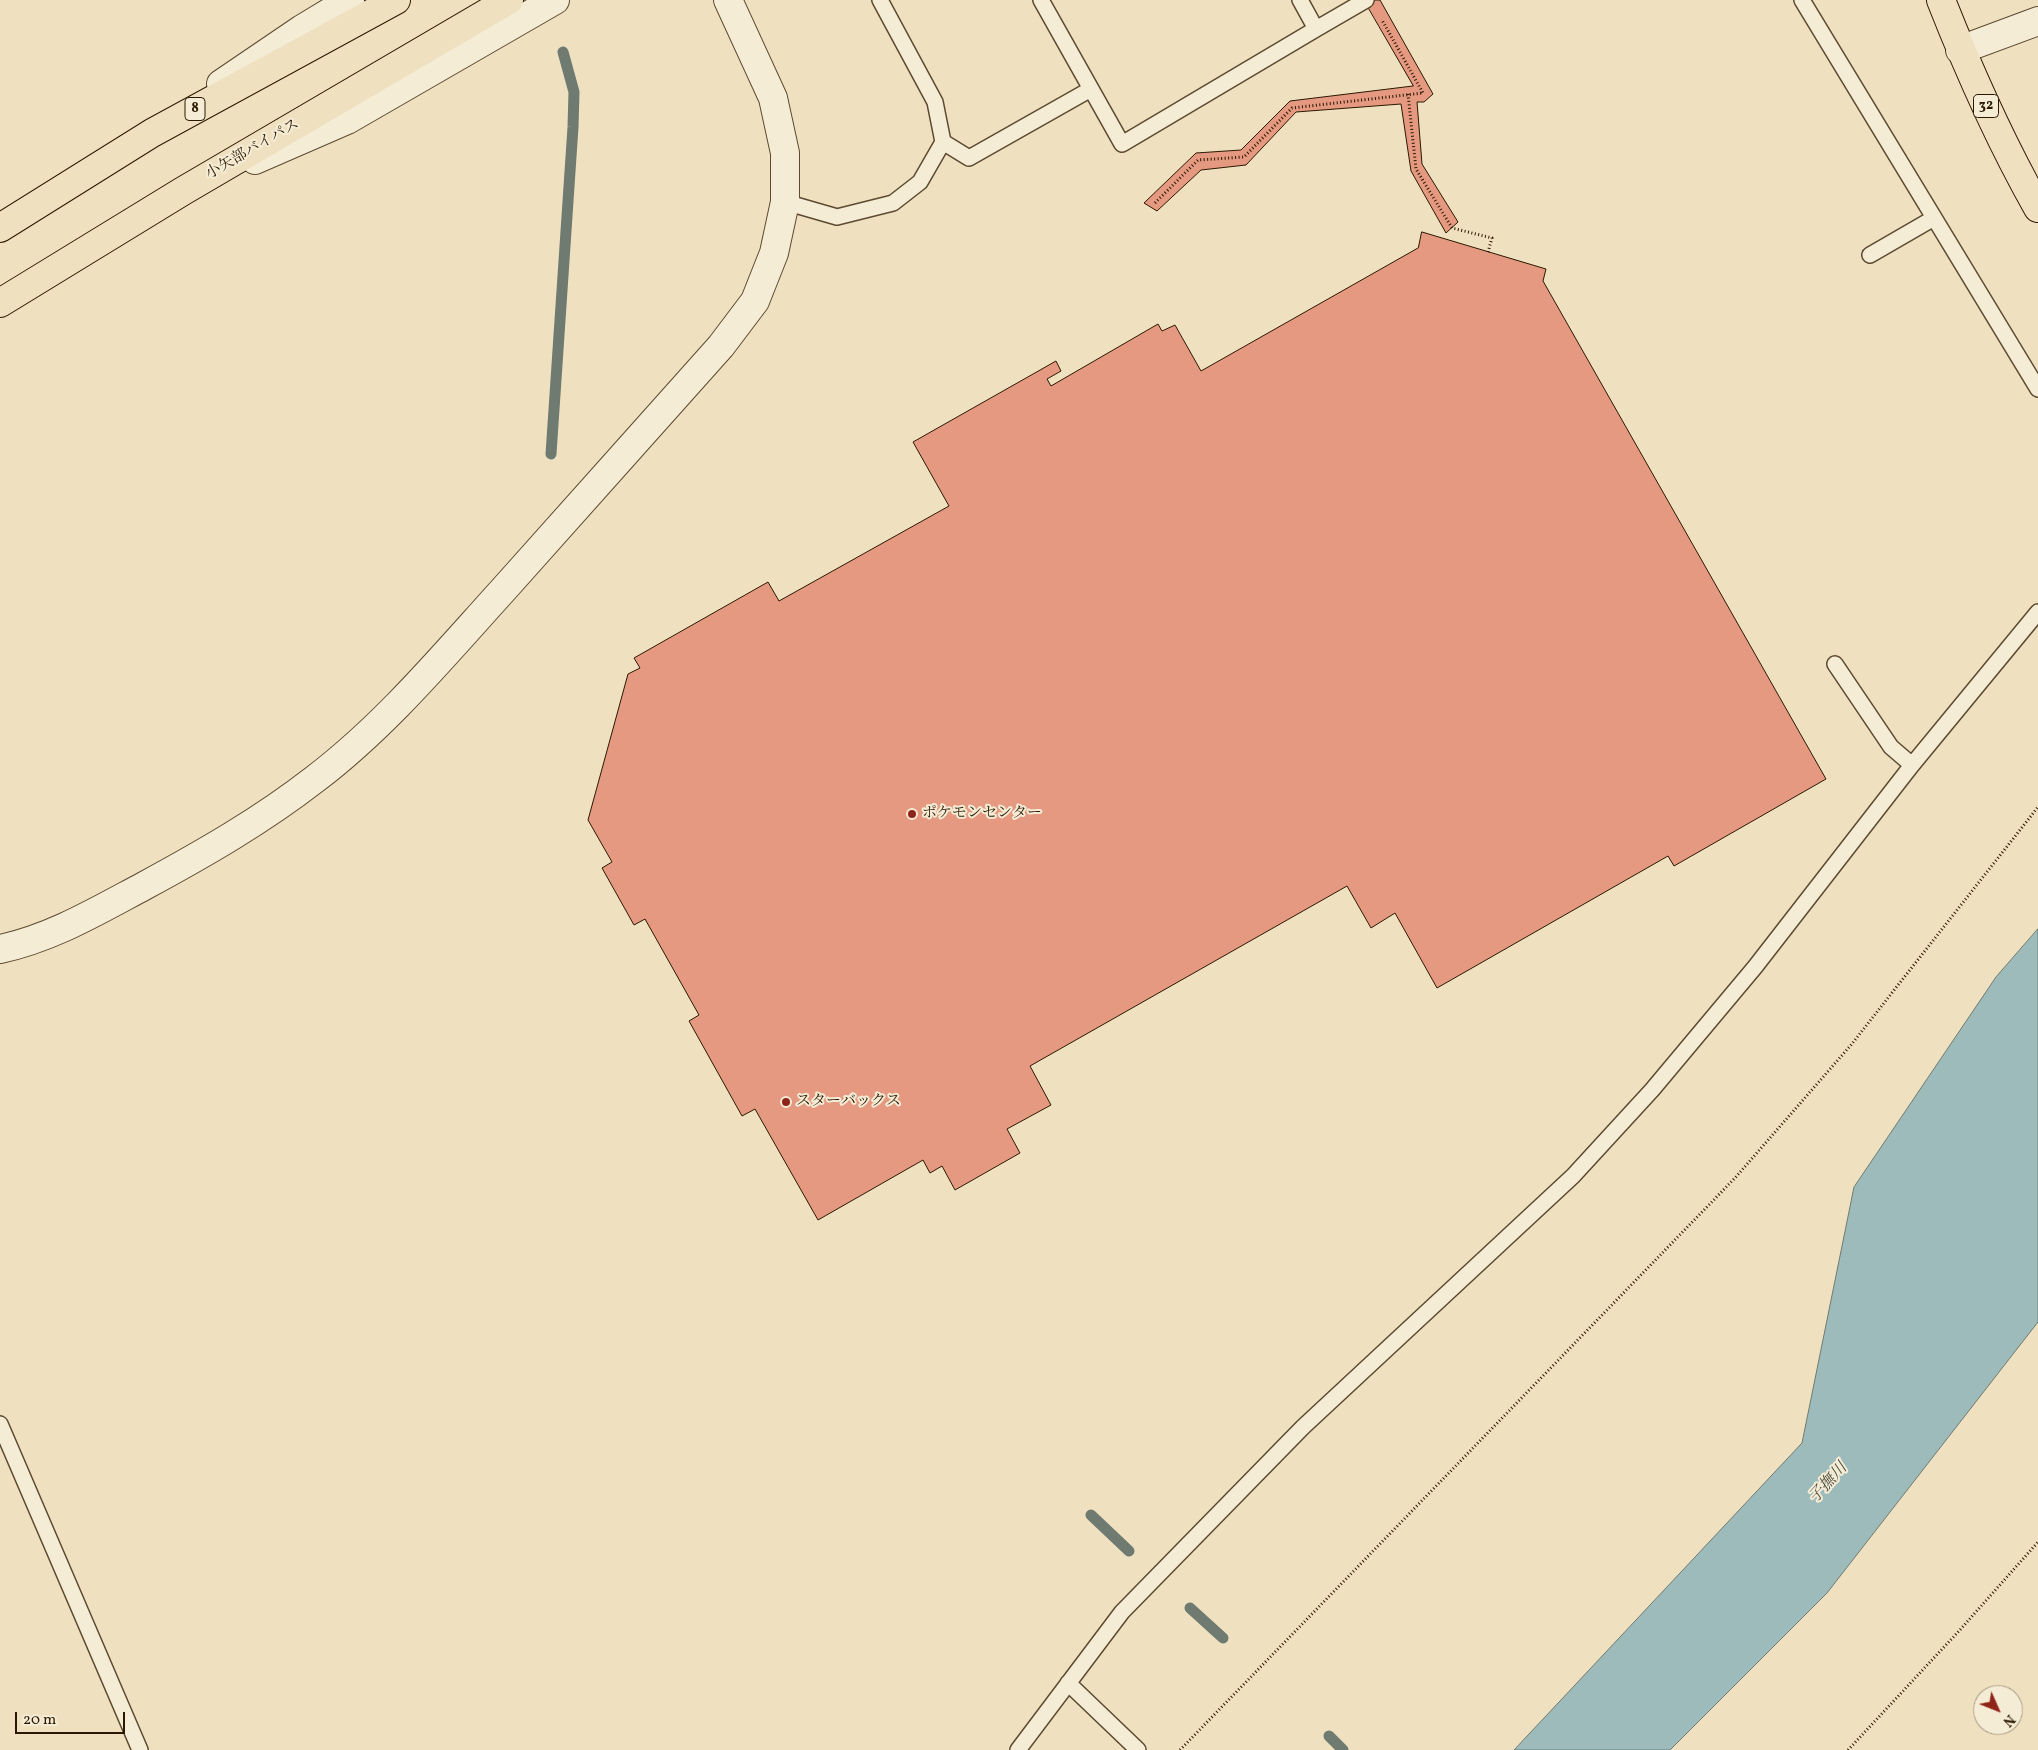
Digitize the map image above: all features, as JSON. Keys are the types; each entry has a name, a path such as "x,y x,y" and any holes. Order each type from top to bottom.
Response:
{"main road":[{"name":"8","path":"0,228 152,133 396,0"},
{"name":"小矢部バイパス","path":"0,303 183,191 509,0"},
{"name":"32","path":"1941,0 1960,50 2013,164 2038,208"}],"street":[{"path":"152,133 302,29 350,0"},
{"path":"183,191 347,120 555,0"},
{"path":"0,950 26,944 70,925 196,858 260,819 316,778 374,728 432,669 722,346 755,301 774,253 784,202 785,153 773,98 728,0"},
{"path":"1960,50 2038,21"}],"lane":[{"path":"784,202 837,217 893,203 920,182 943,142 936,102 880,0"},
{"path":"1041,0 1122,144 1366,0"},
{"path":"1300,0 1316,29"},
{"path":"1802,0 2038,389"},
{"path":"943,142 969,158 1091,89"},
{"path":"1870,255 1934,218"},
{"path":"1018,1750 1122,1612 1303,1427 1558,1190 1593,1155 1652,1090 1755,967 1912,765 2038,612"},
{"path":"1835,664 1891,747 1912,765"},
{"path":"0,1424 140,1750"},
{"path":"1068,1684 1138,1750"}],"path":[{"path":"1155,203 1198,160 1244,157 1292,108 1423,92 1380,17"},
{"path":"1408,94 1416,168 1452,228 1492,238 1488,252"},
{"path":"1180,1750 1735,1178 1851,1045 2038,807"},
{"path":"1848,1750 1959,1631 2038,1542"}],"water":[{"name":"子撫川","path":"2038,929 2038,1322 1827,1593 1670,1750 1514,1750 1802,1443 1854,1187 1996,977"}],"building":[{"path":"1364,0 1380,0 1433,94 1424,102 1417,102 1422,164 1458,222 1446,233 1411,171 1401,104 1296,112 1246,165 1201,170 1157,211 1144,203 1196,153 1241,150 1290,101 1413,86"},
{"path":"1422,232 1546,269 1543,281 1826,779 1674,866 1668,856 1437,988 1395,913 1371,928 1347,886 1030,1066 1051,1105 1007,1129 1020,1153 955,1190 942,1166 930,1173 923,1160 818,1220 755,1109 742,1116 689,1021 699,1015 645,919 634,925 602,868 612,862 588,820 628,674 640,668 634,658 768,582 779,601 949,506 913,442 1056,361 1061,371 1047,379 1051,386 1158,324 1162,331 1175,325 1201,371 1418,248"}],"waterway":[{"path":"551,454 573,127 574,92 563,52"},
{"path":"1091,1515 1129,1551"},
{"path":"1190,1608 1223,1638"},
{"path":"1329,1736 1343,1750"}],"place":[{"name":"ポケモンセンター","path":"912,814"},
{"name":"スターバックス","path":"786,1102"}]}
